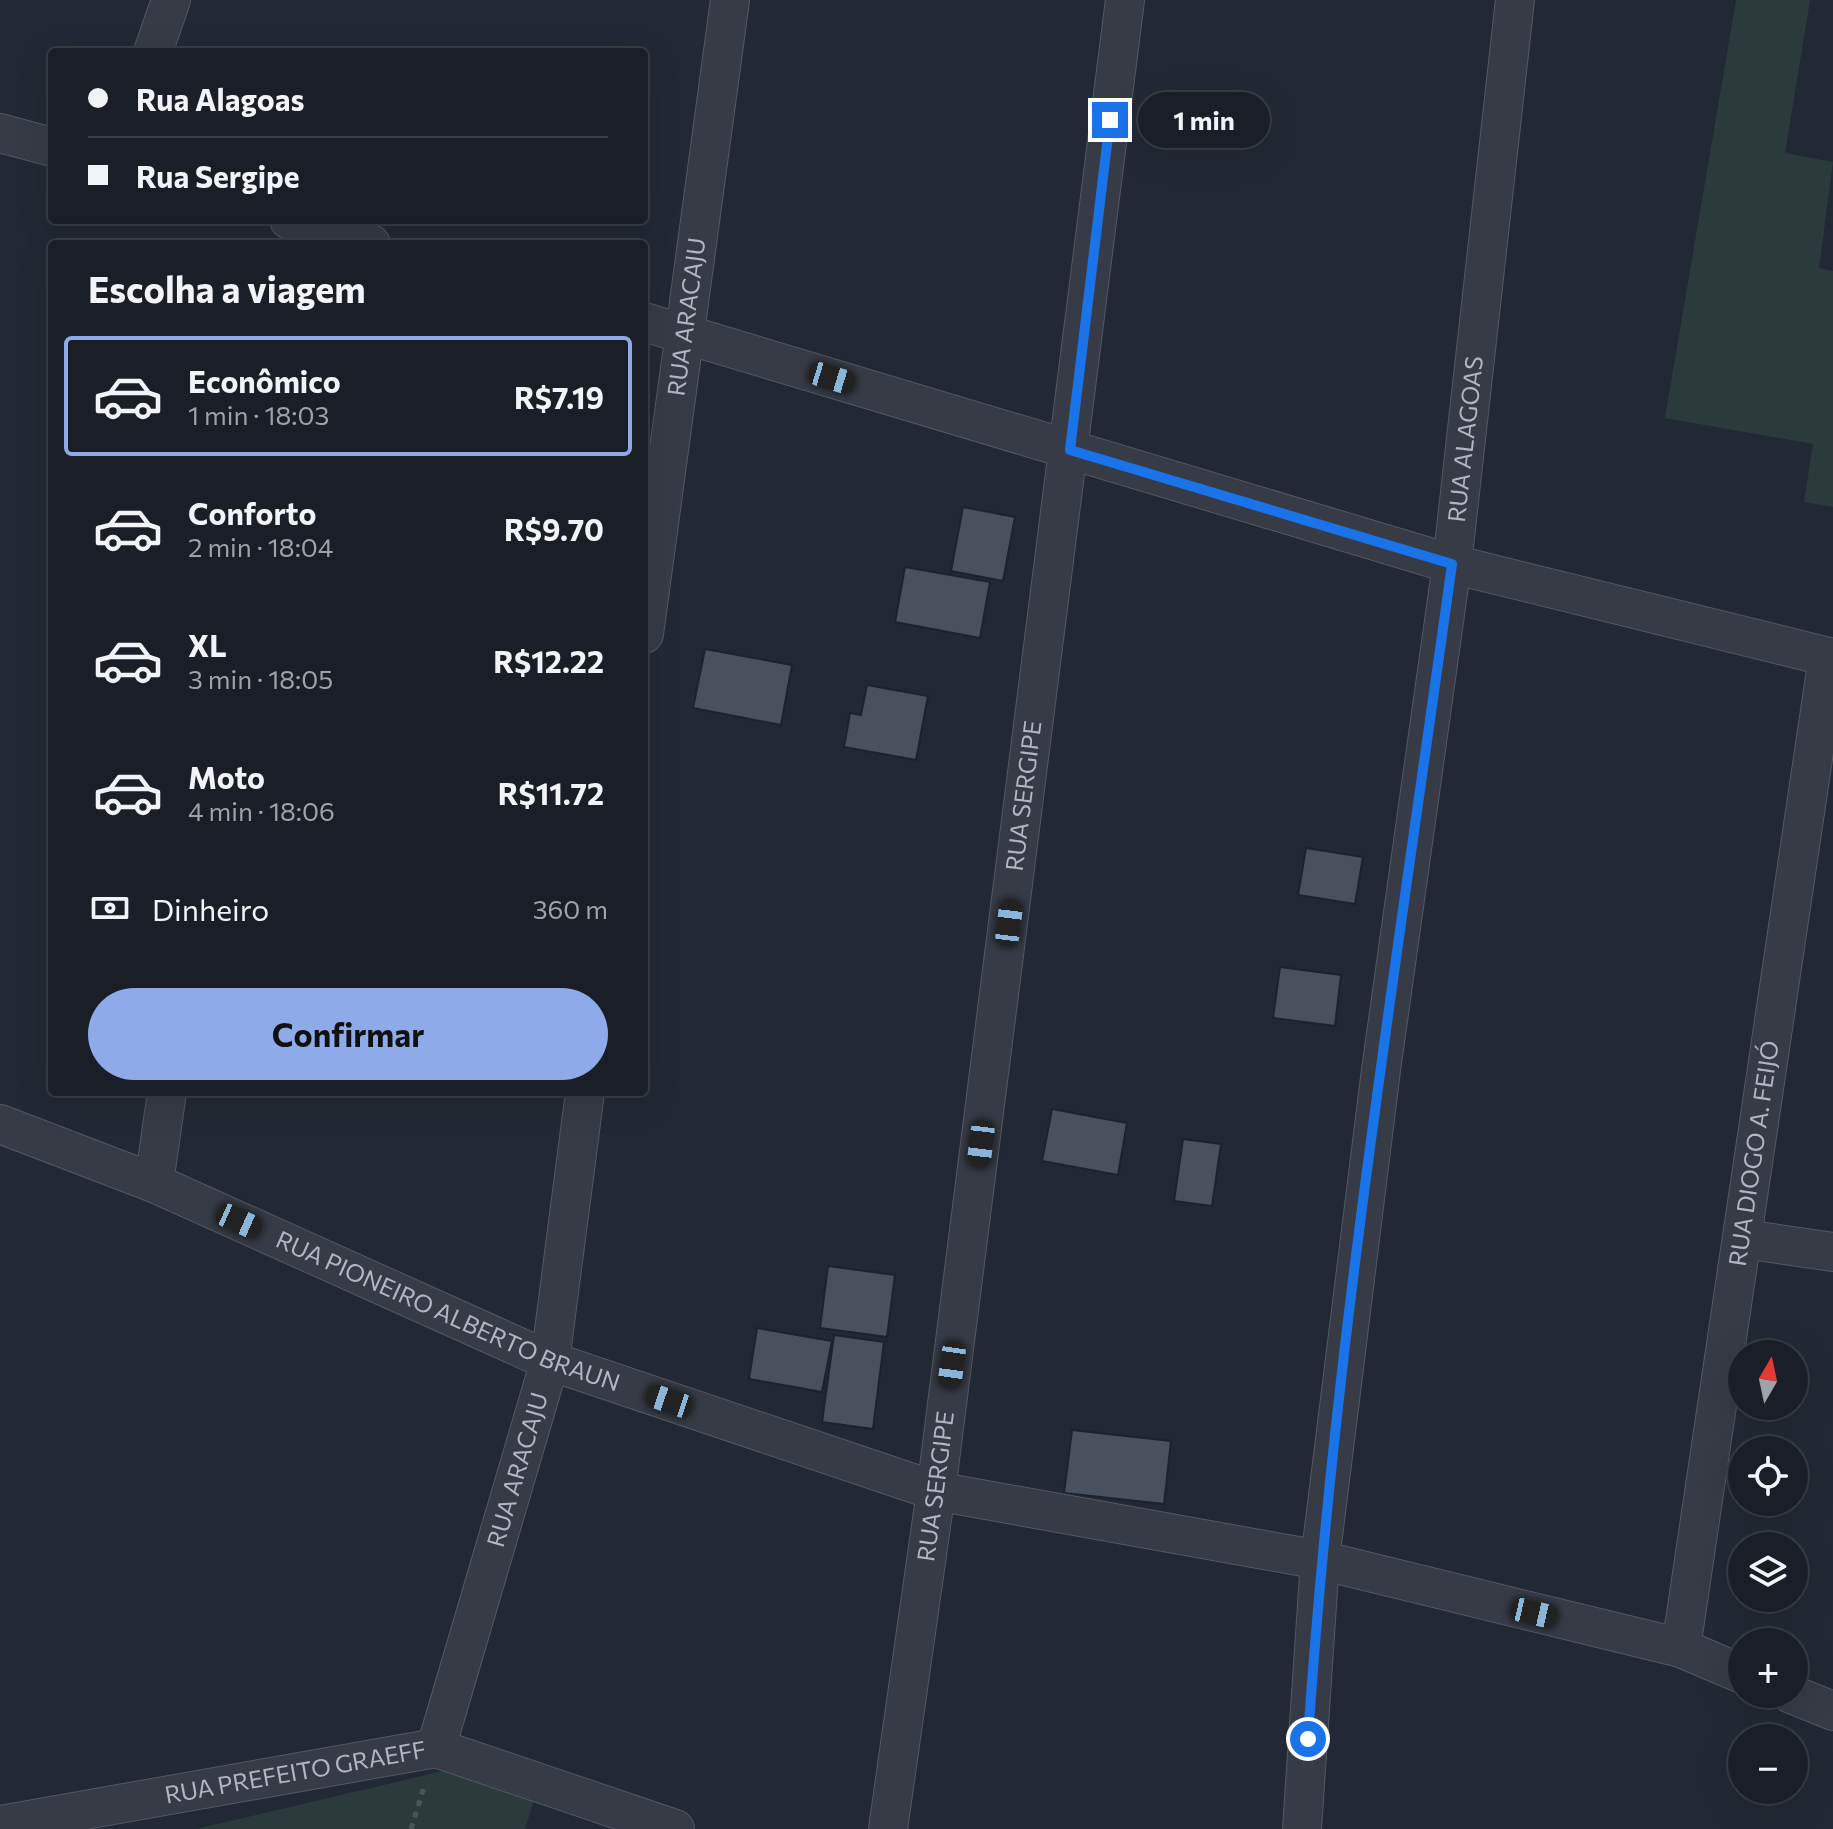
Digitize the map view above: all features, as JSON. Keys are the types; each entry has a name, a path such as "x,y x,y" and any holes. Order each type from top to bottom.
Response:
{"street":[{"path":"154,48 171,0"},
{"name":"RUA ARACAJU","path":"648,603 730,0"},
{"name":"RUA SERGIPE","path":"888,1829 936,1491 1125,0"},
{"name":"RUA ALAGOAS","path":"1302,1829 1320,1560 1381,1070 1452,564 1515,0"},
{"path":"0,133 48,146"},
{"path":"295,229 351,240"},
{"path":"648,323 1452,564 1830,657"},
{"name":"RUA DIOGO A. FEIJÓ","path":"1681,1648 1830,657"},
{"path":"154,1183 166,1096"},
{"name":"RUA ARACAJU","path":"436,1748 550,1361 584,1096"},
{"name":"RUA PIONEIRO ALBERTO BRAUN","path":"0,1124 154,1183 550,1361 936,1491 1320,1560 1681,1648 1728,1668"},
{"path":"1744,1239 1833,1252"},
{"path":"1808,1701 1833,1711"},
{"name":"RUA PREFEITO GRAEFF","path":"0,1825 436,1748 675,1829"}],"shaded area":[{"path":"1736,0 1810,0 1785,153 1833,162 1819,268 1833,271 1833,507 1804,502 1813,444 1665,418"},
{"path":"456,1768 536,1794 525,1829 196,1829"}],"building":[{"path":"963,507 1015,517 1003,581 951,571"},
{"path":"905,567 990,582 980,638 895,622"},
{"path":"705,649 792,665 781,725 693,708"},
{"path":"867,685 928,696 916,760 844,747 850,713 861,715"},
{"path":"1306,848 1363,857 1355,904 1298,895"},
{"path":"1280,967 1341,975 1335,1026 1273,1018"},
{"path":"1052,1109 1127,1123 1118,1175 1042,1161"},
{"path":"1183,1139 1221,1144 1212,1206 1174,1201"},
{"path":"828,1266 895,1275 887,1337 820,1328"},
{"path":"757,1328 832,1341 822,1392 749,1379"},
{"path":"834,1335 884,1342 873,1429 822,1422"},
{"path":"1072,1430 1171,1441 1164,1504 1064,1493"}],"route":[{"path":"1110,120 1070,450 1452,564 1381,1070 1320,1560 1308,1739"}]}
